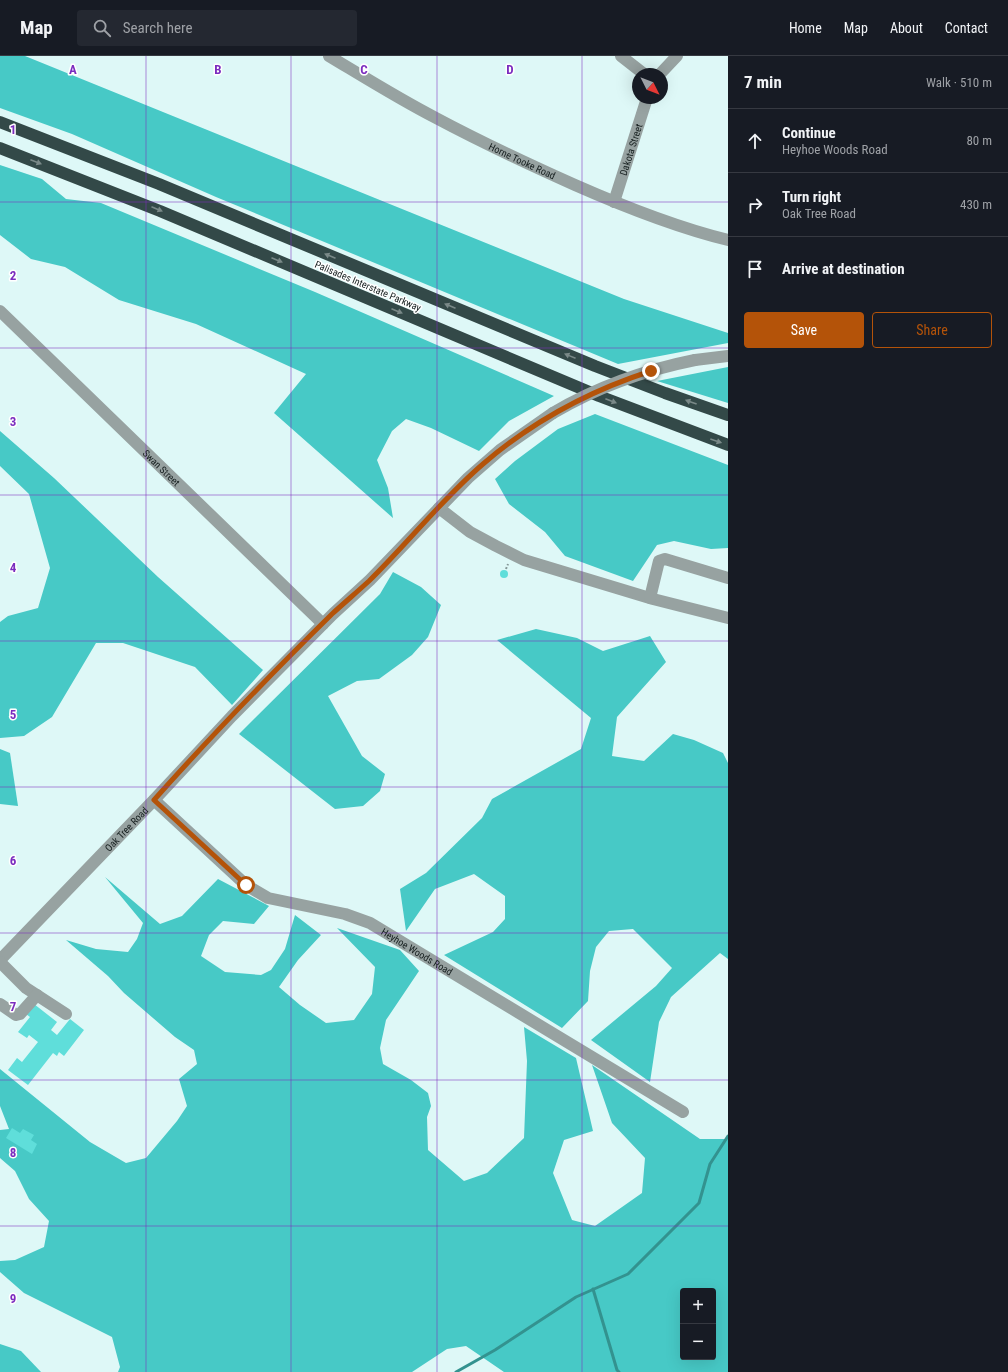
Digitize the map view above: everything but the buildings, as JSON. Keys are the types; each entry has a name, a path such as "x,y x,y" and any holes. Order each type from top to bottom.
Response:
{"highway":[{"name":"Palisades Interstate Parkway","path":"0,122 145,178 588,363 665,393 728,415"},
{"name":"Palisades Interstate Parkway","path":"0,148 167,214 587,391 728,445"}],"street":[{"name":"Horne Tooke Road","path":"328,56 435,117 516,159 614,202 661,220 700,233 728,240"},
{"path":"621,56 636,68"},
{"path":"666,68 678,56"},
{"name":"Dakota Street","path":"614,202 645,104"},
{"name":"Swan Street","path":"0,311 323,624"},
{"name":"Oak Tree Road","path":"0,961 232,716 323,624 370,580 468,478 491,457 521,434 553,413 589,394 626,379 664,367 695,360 728,356"},
{"path":"439,508 470,532 524,560 650,598 728,618"},
{"path":"650,598 659,561 665,559 728,578"},
{"name":"Heyhoe Woods Road","path":"154,800 246,885 268,898 345,914 370,923 684,1112"},
{"path":"0,961 26,988 66,1014"},
{"path":"0,1004 16,1015 20,1014 37,995"}],"path":[{"path":"506,570 508,564"}],"shaded area":[{"path":"0,56 25,56 624,299 728,333 728,343 618,364 216,197 72,134 0,108"},
{"path":"0,165 42,179 66,199 101,203 315,292 554,396 509,421 479,451 431,428 406,419 392,431 377,460 388,488 393,518 274,413 306,374 196,324 119,300 65,267 31,259 0,235"},
{"path":"728,367 728,403 657,381"},
{"path":"595,414 728,465 728,548 711,549 674,541 657,545 633,581 565,556 545,532 509,504 495,479 515,461 558,429"},
{"path":"0,431 54,478 158,577 263,670 232,705 195,667 123,643 96,643 52,717 24,736 0,738 0,622 8,616 38,608 50,568 29,494 0,466"},
{"path":"393,572 421,587 441,605 428,637 412,655 379,679 357,681 328,696 362,756 385,774 380,791 363,806 335,809 239,734 380,594"},
{"path":"536,629 577,638 603,651 650,636 666,662 617,717 612,756 644,761 673,734 694,740 723,753 728,763 728,959 720,953 671,997 659,1022 650,1082 591,1040 656,986 672,968 633,929 609,931 596,947 590,971 588,1001 562,1028 444,955 493,932 505,919 505,896 474,874 435,889 406,931 400,889 426,873 482,818 492,799 581,749 591,718 497,640"},
{"path":"0,749 10,753 18,806 0,804"},
{"path":"105,877 160,924 182,916 218,879 269,906 254,924 223,921 209,935 201,956 225,972 261,975 271,970 285,949 295,915 321,935 298,960 279,987 300,1005 326,1023 354,1020 372,994 375,967 337,928 400,950 419,971 386,1020 380,1048 383,1064 411,1080 428,1093 431,1106 427,1117 428,1150 464,1181 487,1173 524,1138 527,1061 524,1027 576,1058 593,1131 564,1140 553,1173 572,1220 595,1226 642,1193 645,1158 612,1123 592,1065 700,1139 728,1139 728,1372 504,1372 466,1346 447,1349 412,1372 118,1372 120,1367 112,1337 24,1293 0,1272 0,1261 15,1260 44,1247 49,1221 29,1199 15,1171 0,1158 0,1130 9,1129 0,1106 0,1069 90,1142 126,1163 146,1158 177,1121 187,1106 179,1079 197,1064 194,1050 175,1037 66,940 96,949 128,952 137,939 143,923"},
{"path":"0,1344 21,1351 41,1372 0,1372"}],"waterway":[{"path":"456,1372 495,1350 576,1297 628,1274 699,1203 710,1164 728,1136"},
{"path":"593,1289 617,1370 619,1372"}],"route":[{"path":"246,885 154,800 232,716 332,614 370,580 483,464 521,434 563,407 603,388 651,371"}]}
